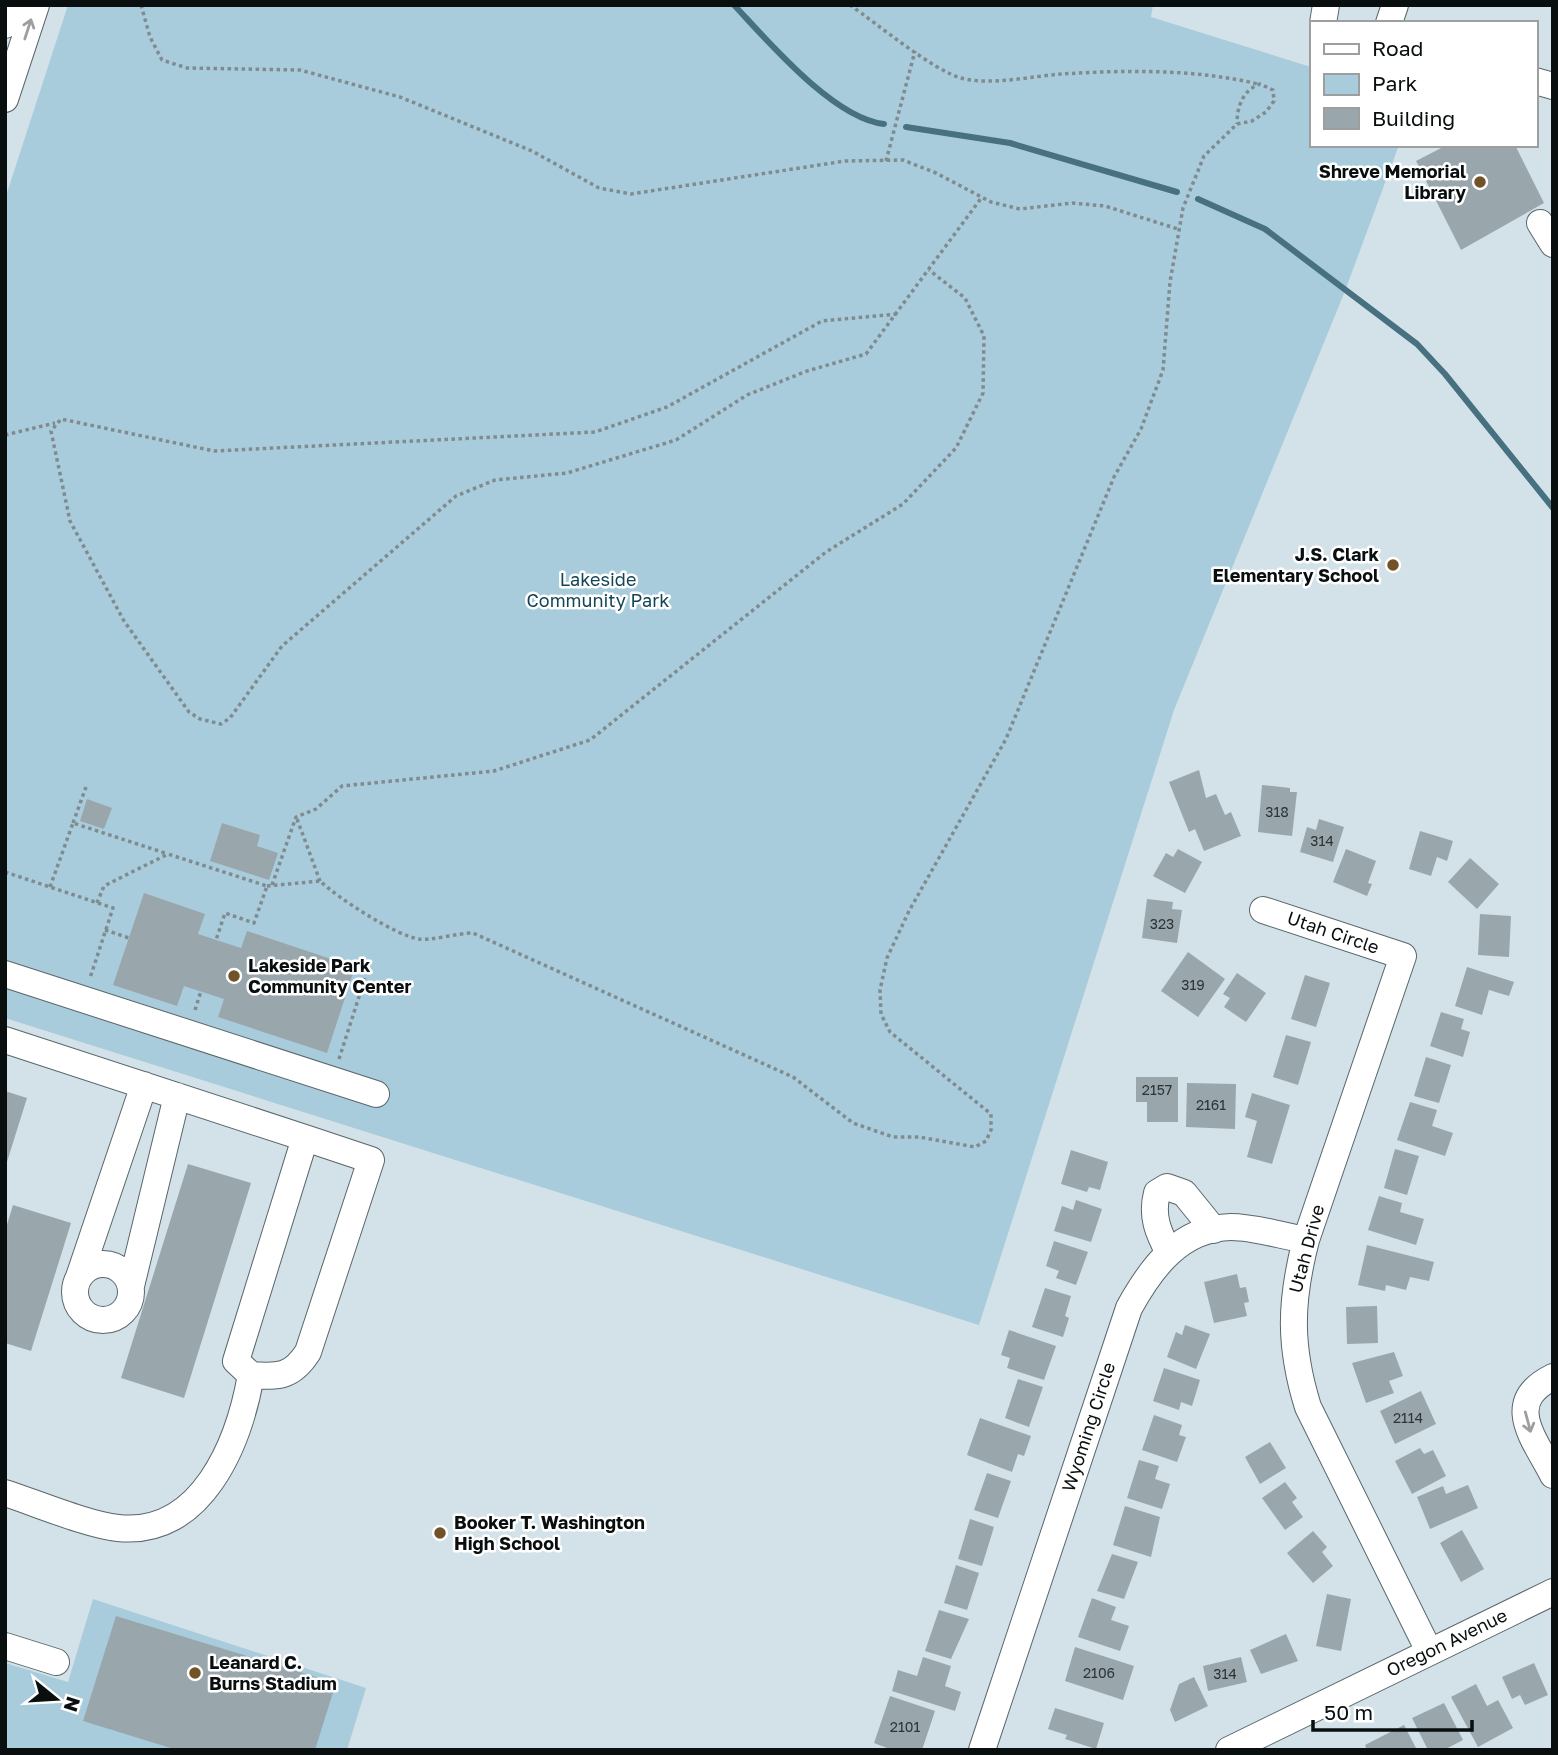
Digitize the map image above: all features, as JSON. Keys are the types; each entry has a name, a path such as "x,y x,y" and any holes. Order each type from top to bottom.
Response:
{"street":[{"path":"5,25 12,5"},
{"path":"5,99 36,5"},
{"name":"Utah Circle","path":"1264,909 1403,956"},
{"name":"Utah Drive","path":"1403,956 1306,1240 1296,1278 1292,1319 1298,1375 1317,1428 1429,1651"},
{"path":"5,974 376,1094"},
{"path":"5,1040 144,1085 305,1138 371,1160 308,1352 298,1367 278,1377 251,1375 236,1361 305,1138"},
{"path":"144,1085 75,1287 78,1304 90,1317 98,1320 107,1320 123,1313 131,1296 131,1286 177,1096"},
{"path":"1169,1253 1156,1228 1153,1208 1157,1193 1167,1187 1184,1193 1214,1230"},
{"name":"Wyoming Circle","path":"982,1750 1129,1308 1146,1277 1169,1253 1202,1232 1231,1227 1306,1240"},
{"path":"79,1277 85,1270 103,1263 121,1270 131,1286"},
{"path":"5,1494 115,1528 137,1529 185,1512 216,1477 246,1406 251,1375"},
{"path":"1553,1377 1536,1385 1528,1395 1524,1420 1553,1475"},
{"name":"Oregon Avenue","path":"1228,1750 1553,1592"},
{"path":"5,1646 56,1662"}],"path":[{"path":"141,5 150,37 162,60 187,68 300,70 400,97 532,151 599,188 631,194 845,161 903,160 936,173 982,197 1020,209 1072,204 1105,206 1179,229"},
{"path":"296,817 320,881 335,895 408,937 422,940 451,933 473,933 793,1077 853,1123 893,1137 919,1137 975,1147 986,1141 991,1130 991,1114 890,1032 881,1014 880,990 887,958 909,911 1006,739 1114,477 1141,429 1163,370 1170,282 1183,208 1204,156 1237,124 1252,121 1266,112 1273,101 1273,90 1260,84 1209,75 1088,72 984,80 960,78 915,51 850,5"},
{"path":"886,161 915,51"},
{"path":"1237,124 1242,98 1251,88 1260,84"},
{"path":"55,423 51,431 70,521 124,621 189,712 200,719 221,724 230,719 282,646 456,496 495,480 567,473 676,440 747,395 807,371 866,354 982,197"},
{"path":"216,940 225,913 254,923 296,817 316,809 342,786 494,771 590,740 826,552 903,504 956,448 983,393 984,336 965,298 929,270"},
{"path":"5,435 55,423 61,419 214,451 595,432 667,407 822,321 897,314"},
{"path":"50,887 86,787"},
{"path":"73,823 269,886 320,881"},
{"path":"97,903 104,886 168,854"},
{"path":"5,872 113,908 90,976 93,986"},
{"path":"105,930 128,938"},
{"path":"334,1063 339,1059 365,978"},
{"path":"192,1018 201,991"}],"green space":[{"name":"Lakeside Community Park","path":"68,5 1153,5 1151,17 1310,67 1310,147 1398,147 1345,291 1174,710 979,1325 5,1018 5,199"},
{"name":"Leanard C. Burns Stadium","path":"93,1599 366,1688 347,1750 5,1750 5,1663 68,1682"}],"building":[{"name":"Shreve Memorial Library","path":"1443,147 1516,147 1544,203 1461,250 1416,161"},
{"path":"1199,770 1206,798 1216,794 1225,815 1231,812 1241,836 1204,851 1195,829 1189,832 1169,782"},
{"path":"1262,785 1290,788 1290,792 1297,792 1292,836 1258,832"},
{"path":"87,799 112,808 104,829 80,821"},
{"path":"1319,819 1344,827 1333,862 1300,852 1307,827 1316,830"},
{"path":"222,823 260,835 257,846 278,853 269,880 210,861"},
{"path":"1420,831 1453,841 1447,861 1437,857 1431,876 1409,869"},
{"path":"1178,849 1202,862 1185,893 1153,876 1166,853 1173,857"},
{"path":"1346,849 1376,861 1368,883 1372,884 1367,896 1333,882"},
{"path":"1470,858 1499,884 1477,909 1448,882"},
{"name":"Lakeside Park Community Center","path":"144,893 205,914 198,934 241,948 247,931 355,967 327,1053 218,1017 224,999 184,986 177,1006 113,985"},
{"path":"1147,899 1173,902 1172,909 1182,910 1177,943 1142,938"},
{"path":"1480,914 1511,916 1509,957 1478,955"},
{"path":"1188,952 1225,979 1198,1017 1161,991"},
{"path":"1467,967 1514,982 1509,996 1489,990 1482,1015 1455,1006"},
{"path":"1237,973 1266,993 1246,1022 1224,1007 1230,998 1223,994"},
{"path":"1305,975 1330,983 1316,1027 1291,1019"},
{"path":"1441,1012 1464,1019 1461,1029 1470,1032 1463,1057 1430,1046"},
{"path":"1286,1035 1311,1042 1298,1085 1273,1077"},
{"path":"1426,1057 1451,1065 1439,1103 1414,1096"},
{"path":"1136,1077 1178,1077 1178,1122 1147,1122 1147,1102 1136,1102"},
{"path":"1187,1083 1236,1084 1235,1129 1186,1127"},
{"path":"5,1091 27,1098 6,1165 5,1165"},
{"path":"1252,1093 1290,1105 1272,1164 1247,1157 1257,1121 1245,1117"},
{"path":"1410,1102 1437,1110 1432,1126 1453,1133 1445,1156 1397,1140"},
{"path":"1395,1149 1419,1156 1407,1195 1384,1188"},
{"path":"1071,1150 1108,1162 1100,1190 1089,1187 1087,1192 1061,1184"},
{"path":"188,1164 251,1183 184,1398 121,1378"},
{"path":"1379,1196 1402,1203 1400,1212 1424,1219 1416,1245 1368,1230"},
{"path":"1076,1200 1102,1209 1091,1242 1054,1231 1062,1206 1073,1210"},
{"path":"13,1205 71,1223 31,1351 5,1343 5,1231"},
{"path":"1054,1241 1088,1252 1076,1285 1056,1278 1059,1271 1046,1266"},
{"path":"1367,1245 1434,1262 1429,1281 1410,1277 1406,1290 1386,1285 1385,1291 1358,1285"},
{"path":"1237,1274 1240,1288 1246,1287 1249,1302 1244,1303 1247,1316 1214,1323 1204,1282"},
{"path":"1045,1288 1071,1296 1065,1316 1069,1318 1063,1337 1032,1327"},
{"path":"1377,1306 1378,1343 1347,1344 1346,1307"},
{"path":"1185,1325 1210,1334 1196,1369 1167,1357 1176,1332 1182,1335"},
{"path":"1009,1330 1056,1346 1044,1380 1007,1368 1010,1358 1001,1355"},
{"path":"1394,1352 1403,1376 1389,1381 1394,1393 1366,1403 1352,1363"},
{"path":"1164,1368 1200,1380 1192,1406 1181,1402 1179,1410 1153,1401"},
{"path":"1018,1379 1043,1387 1029,1427 1005,1418"},
{"path":"1421,1391 1436,1424 1395,1444 1380,1411"},
{"path":"1154,1415 1182,1425 1179,1435 1186,1437 1177,1462 1142,1450"},
{"path":"980,1418 1031,1436 1024,1456 1018,1454 1012,1472 967,1455"},
{"path":"1270,1442 1286,1468 1260,1484 1245,1457"},
{"path":"1420,1448 1424,1454 1433,1450 1446,1476 1412,1494 1395,1461"},
{"path":"1139,1460 1159,1466 1155,1479 1170,1484 1162,1509 1127,1498"},
{"path":"987,1473 1011,1481 998,1518 974,1510"},
{"path":"1285,1482 1297,1498 1292,1502 1303,1517 1285,1530 1262,1498"},
{"path":"1468,1485 1478,1508 1430,1529 1417,1497 1443,1486 1446,1494"},
{"path":"1125,1506 1160,1517 1151,1557 1113,1545"},
{"path":"970,1519 994,1527 982,1566 958,1559"},
{"path":"1462,1530 1484,1569 1461,1582 1440,1543"},
{"path":"1313,1531 1327,1547 1322,1552 1333,1566 1313,1583 1287,1553"},
{"path":"1112,1554 1138,1562 1124,1599 1097,1591"},
{"path":"956,1565 979,1573 967,1610 944,1603"},
{"path":"1327,1594 1351,1599 1341,1651 1316,1646"},
{"path":"1092,1598 1116,1607 1111,1620 1129,1626 1120,1651 1078,1637"},
{"path":"939,1610 969,1619 951,1659 925,1651"},
{"name":"Leanard C. Burns Stadium","path":"116,1616 336,1683 315,1750 177,1750 83,1721"},
{"path":"1286,1634 1298,1661 1261,1674 1250,1650"},
{"path":"1075,1647 1134,1666 1123,1700 1065,1681"},
{"path":"923,1657 951,1666 945,1686 961,1692 955,1711 892,1691 898,1670 917,1676"},
{"path":"1241,1657 1247,1682 1208,1691 1203,1666"},
{"path":"1534,1663 1548,1695 1525,1705 1520,1695 1512,1699 1502,1677"},
{"path":"1194,1677 1208,1706 1175,1722 1170,1710 1179,1684"},
{"path":"1476,1684 1487,1706 1498,1700 1513,1728 1478,1747 1451,1697"},
{"path":"890,1696 935,1711 922,1750 892,1750 874,1743"},
{"path":"1444,1703 1463,1740 1444,1750 1428,1750 1412,1718"},
{"path":"1055,1708 1104,1723 1096,1749 1065,1739 1067,1735 1048,1729"},
{"path":"1404,1725 1417,1750 1367,1750 1365,1745"}],"waterway":[{"path":"734,5 783,57 823,93 864,119 884,124"},
{"path":"906,127 1010,143 1177,192"},
{"path":"1198,199 1265,229 1417,344 1445,374 1553,508"}],"place":[{"name":"Shreve Memorial Library","path":"1480,182"},
{"name":"J.S. Clark Elementary School","path":"1393,565"},
{"name":"Lakeside Park Community Center","path":"234,976"},
{"name":"Booker T. Washington High School","path":"440,1533"},
{"name":"Leanard C. Burns Stadium","path":"195,1673"}]}
